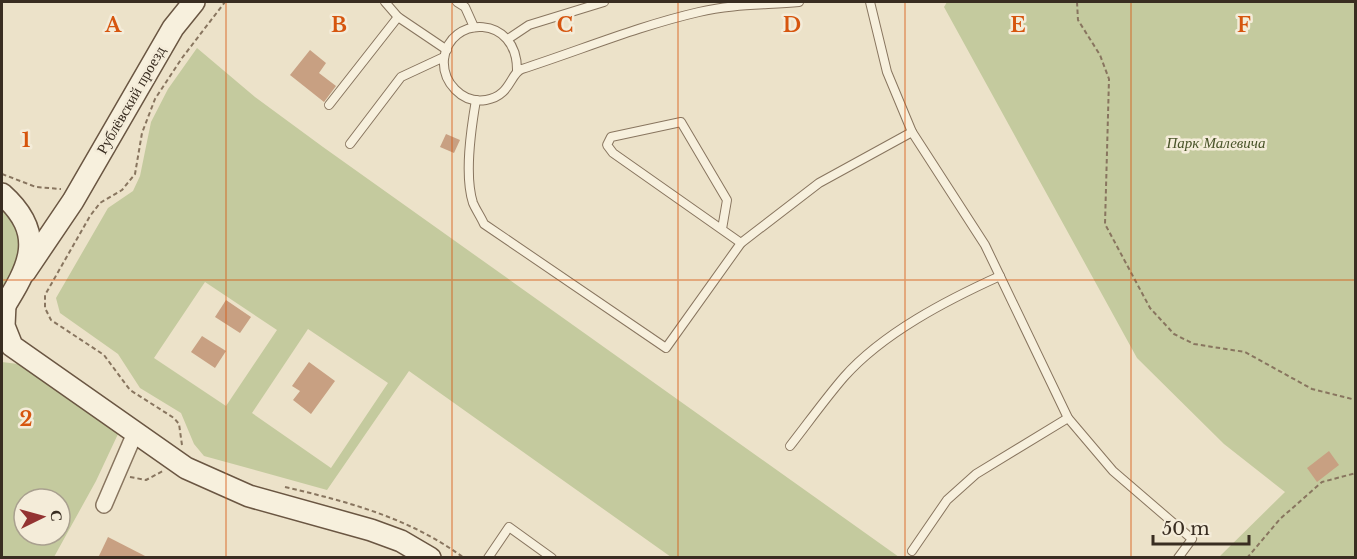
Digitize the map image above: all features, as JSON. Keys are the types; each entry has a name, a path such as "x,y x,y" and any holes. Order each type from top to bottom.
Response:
{"street":[{"name":"Рублёвский проезд","path":"3,307 75,197 173,28 194,2"},
{"path":"7,199 30,213 45,215 58,212 75,197"},
{"path":"7,199 23,218 29,233 31,249 25,272"},
{"path":"3,307 7,336 12,346 26,358 135,434 179,451 218,484 249,496 371,530 401,541 430,558"},
{"path":"2,354 26,358"},
{"path":"104,505 135,434"}],"lane":[{"path":"385,2 398,17 446,54"},
{"path":"457,2 465,7 474,27"},
{"path":"508,39 529,25 604,2"},
{"path":"699,2 701,11"},
{"path":"517,71 600,40 701,11 799,2"},
{"path":"870,2 887,72 912,132 985,245 1034,342 1068,417 1113,471 1192,539 1178,558"},
{"path":"329,105 398,17"},
{"path":"474,27 492,29 508,39 517,57 517,71 505,91 496,97 476,100 464,96 453,87 444,69 446,54 452,40 463,31 474,27"},
{"path":"350,144 401,77 446,54"},
{"path":"476,100 471,128 470,178 473,202 484,224 666,348 741,243 819,183 912,132"},
{"path":"722,229 726,200 681,122 611,137 607,145 613,153 741,243"},
{"path":"790,446 846,375 878,349 920,316 1000,276"},
{"path":"912,551 947,500 976,474 1068,417"},
{"path":"488,558 509,527 552,558"}],"path":[{"path":"120,472 137,480 152,479 165,469 179,451 179,424 174,418 130,390 104,355 51,320 45,308 48,288 98,205 130,182 135,174 142,133 155,99 182,58 225,2"},
{"path":"1077,2 1078,20 1100,55 1109,79 1105,224 1150,308 1174,334 1194,344 1245,352 1312,389 1356,400"},
{"path":"2,174 36,187 70,189 75,197 98,205"},
{"path":"1247,558 1280,519 1322,482 1356,473"},
{"path":"275,485 383,513 420,530 464,558"}],"green space":[{"name":"Парк Малевича","path":"947,2 1355,2 1355,557 1219,557 1285,492 1224,444 1137,358 944,7"},
{"path":"197,48 255,97 323,147 899,557 671,557 409,371 327,490 204,456 194,444 181,413 140,388 118,354 60,313 56,298 108,208 133,191 140,176 151,122 168,89","holes":["205,282 277,330 226,406 154,358","308,329 388,383 331,468 252,413"]},
{"path":"2,201 15,224 19,246 14,267 2,291"},
{"path":"2,362 18,364 118,434 72,524 72,487 12,487 12,547 60,547 54,557 2,557"}],"building":[{"path":"310,50 326,63 319,73 336,86 324,102 290,75"},
{"path":"446,134 460,140 454,153 440,147"},
{"path":"226,300 251,317 240,333 215,317"},
{"path":"202,336 226,351 215,368 191,352"},
{"path":"309,362 335,381 311,414 293,400 300,391 292,386"},
{"path":"1329,451 1339,465 1317,482 1307,468"},
{"path":"108,537 149,558 98,558"}]}
